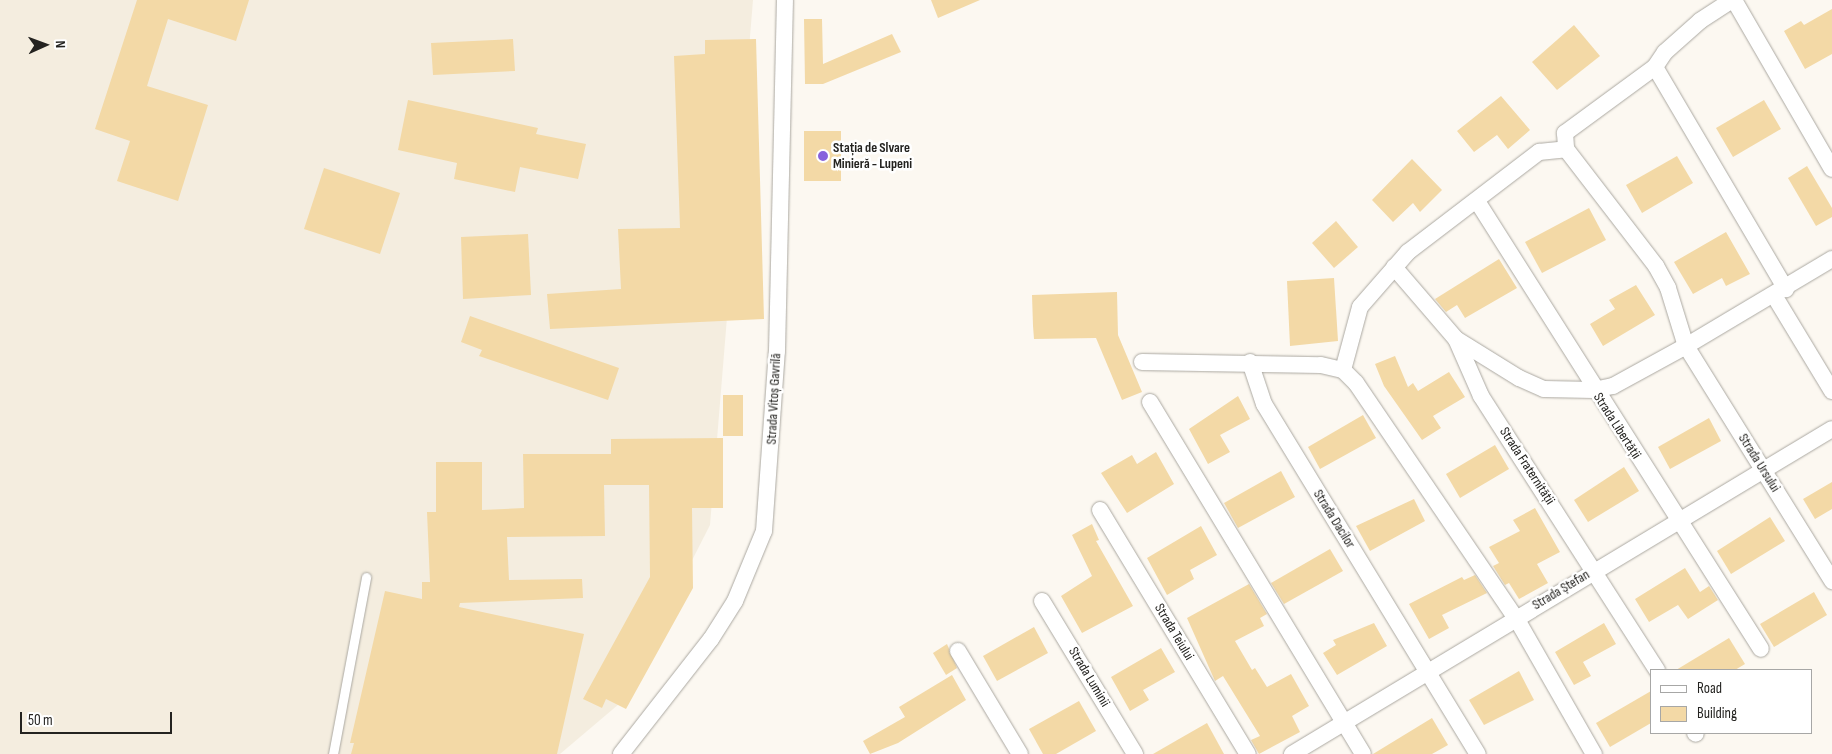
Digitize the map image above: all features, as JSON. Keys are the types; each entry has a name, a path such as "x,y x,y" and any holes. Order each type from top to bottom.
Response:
{"street":[{"name":"Strada Vitoș Gavrilă","path":"621,754 711,639 735,601 764,531 777,350 786,0"},
{"path":"1342,370 1360,307 1394,267 1434,230 1477,200 1539,152 1566,149 1565,133 1655,66 1665,52 1700,21 1733,0 1832,169"},
{"path":"1655,66 1832,391"},
{"name":"Strada Ursului","path":"1566,149 1656,266 1668,288 1686,346 1832,581"},
{"name":"Strada Libertății","path":"1477,200 1594,390 1761,649"},
{"path":"1456,339 1519,378 1544,389 1594,390 1613,386 1780,293 1832,259"},
{"name":"Strada Fraternității","path":"1394,267 1456,339 1481,396 1595,570 1656,669"},
{"path":"1142,362 1321,364 1342,370 1356,383 1516,618 1594,754"},
{"name":"Strada Dacilor","path":"1250,362 1264,404 1478,754"},
{"path":"1150,402 1363,754"},
{"name":"Strada Ștefan","path":"1292,754 1832,429"},
{"name":"Strada Teiului","path":"1100,510 1248,754"},
{"name":"Strada Luminii","path":"1042,601 1135,754"},
{"path":"958,651 1020,754"}],"lane":[{"path":"333,754 366,577"}],"shaded area":[{"path":"0,0 753,0 710,525 619,704 560,754 0,754"}],"building":[{"path":"137,0 249,0 236,41 168,19 147,86 208,105 178,201 117,181 130,141 95,129"},
{"path":"931,0 980,0 938,18"},
{"path":"1832,9 1832,54 1805,69 1784,31 1801,21 1804,25"},
{"path":"804,19 822,19 823,64 892,34 901,52 823,84 805,84"},
{"path":"1574,25 1600,56 1557,90 1532,62"},
{"path":"513,39 515,71 433,75 431,43"},
{"path":"756,39 764,319 550,329 547,294 621,289 618,229 680,228 674,56 705,54 705,40"},
{"path":"1501,96 1530,130 1508,149 1497,135 1474,152 1457,131"},
{"path":"408,100 538,128 536,134 586,144 578,179 520,167 515,192 454,179 457,163 398,150"},
{"path":"1764,100 1781,129 1733,157 1716,128"},
{"name":"Stația de Slvare Minieră - Lupeni","path":"804,131 841,131 841,181 804,181"},
{"path":"1677,156 1693,183 1642,213 1626,185"},
{"path":"1412,159 1442,190 1420,212 1413,203 1393,222 1372,200"},
{"path":"1807,166 1832,208 1832,217 1816,226 1788,178"},
{"path":"324,168 400,193 380,254 304,229"},
{"path":"1589,208 1606,240 1542,273 1525,242"},
{"path":"1336,221 1358,247 1334,268 1312,243"},
{"path":"1726,232 1750,274 1726,286 1722,278 1693,294 1674,262"},
{"path":"528,234 531,295 463,299 461,237"},
{"path":"1499,259 1517,288 1465,318 1457,305 1446,312 1435,299"},
{"path":"1334,278 1338,341 1290,346 1287,281"},
{"path":"1636,285 1655,315 1603,346 1590,324 1615,309 1609,300"},
{"path":"1117,292 1118,335 1142,392 1122,400 1096,338 1034,339 1033,326 1032,295"},
{"path":"470,316 619,368 608,400 479,356 482,350 461,342"},
{"path":"1395,356 1408,387 1413,383 1418,391 1449,372 1465,397 1433,416 1441,428 1422,440 1384,386 1375,364"},
{"path":"723,395 743,395 743,436 723,436"},
{"path":"1238,396 1250,419 1220,435 1230,452 1208,464 1189,429"},
{"path":"1363,415 1376,438 1320,469 1308,447"},
{"path":"1709,418 1721,441 1670,469 1658,447"},
{"path":"723,438 723,508 692,508 693,588 626,709 606,699 602,708 583,699 650,577 649,485 604,485 605,536 507,537 509,580 582,579 583,598 460,603 459,607 584,634 557,754 351,754 354,743 350,743 385,591 422,599 422,582 430,582 427,512 436,512 436,462 482,462 482,510 524,508 523,454 611,454 611,439"},
{"path":"1495,445 1509,469 1460,498 1446,474"},
{"path":"1156,452 1174,484 1127,513 1101,473 1132,455 1137,464"},
{"path":"1624,467 1639,491 1588,522 1574,500"},
{"path":"1281,471 1295,497 1238,528 1224,503"},
{"path":"1832,482 1832,509 1815,519 1803,499"},
{"path":"1414,499 1425,521 1370,551 1356,526"},
{"path":"1535,508 1560,552 1537,564 1548,583 1519,599 1509,583 1505,585 1493,566 1499,563 1489,547 1520,531 1513,520"},
{"path":"1770,517 1785,541 1731,574 1717,551"},
{"path":"1092,524 1099,540 1096,541 1133,606 1082,633 1061,596 1092,576 1072,535"},
{"path":"1201,526 1217,555 1190,570 1194,579 1167,595 1147,558"},
{"path":"1330,549 1343,571 1284,604 1271,583"},
{"path":"1685,568 1700,592 1709,586 1718,600 1688,619 1678,605 1649,622 1635,599"},
{"path":"1475,575 1487,593 1442,615 1449,628 1429,639 1409,604 1462,577 1464,580"},
{"path":"1249,584 1267,614 1260,618 1264,626 1235,641 1252,670 1255,668 1267,687 1291,674 1309,706 1292,716 1300,732 1259,754 1251,740 1260,736 1223,676 1215,681 1187,618"},
{"path":"1814,592 1827,615 1774,647 1760,624"},
{"path":"1374,623 1387,646 1337,675 1323,653 1336,645 1333,640"},
{"path":"1604,623 1616,644 1583,662 1591,676 1574,685 1555,652"},
{"path":"1034,627 1048,653 997,681 983,656"},
{"path":"1729,638 1745,664 1737,669 1678,669"},
{"path":"947,644 957,668 946,675 933,653"},
{"path":"1161,648 1175,672 1143,690 1149,700 1130,711 1111,677"},
{"path":"1519,671 1534,700 1484,725 1469,700"},
{"path":"952,675 966,700 898,743 870,754 863,741 905,717 899,707"},
{"path":"1650,692 1650,724 1610,747 1596,723"},
{"path":"1079,701 1096,731 1056,754 1043,754 1029,729"},
{"path":"1432,718 1448,745 1432,754 1373,754"},
{"path":"1207,723 1224,754 1153,754 1179,739"}],"place":[{"name":"Stația de Slvare Minieră - Lupeni","path":"823,156"}]}
